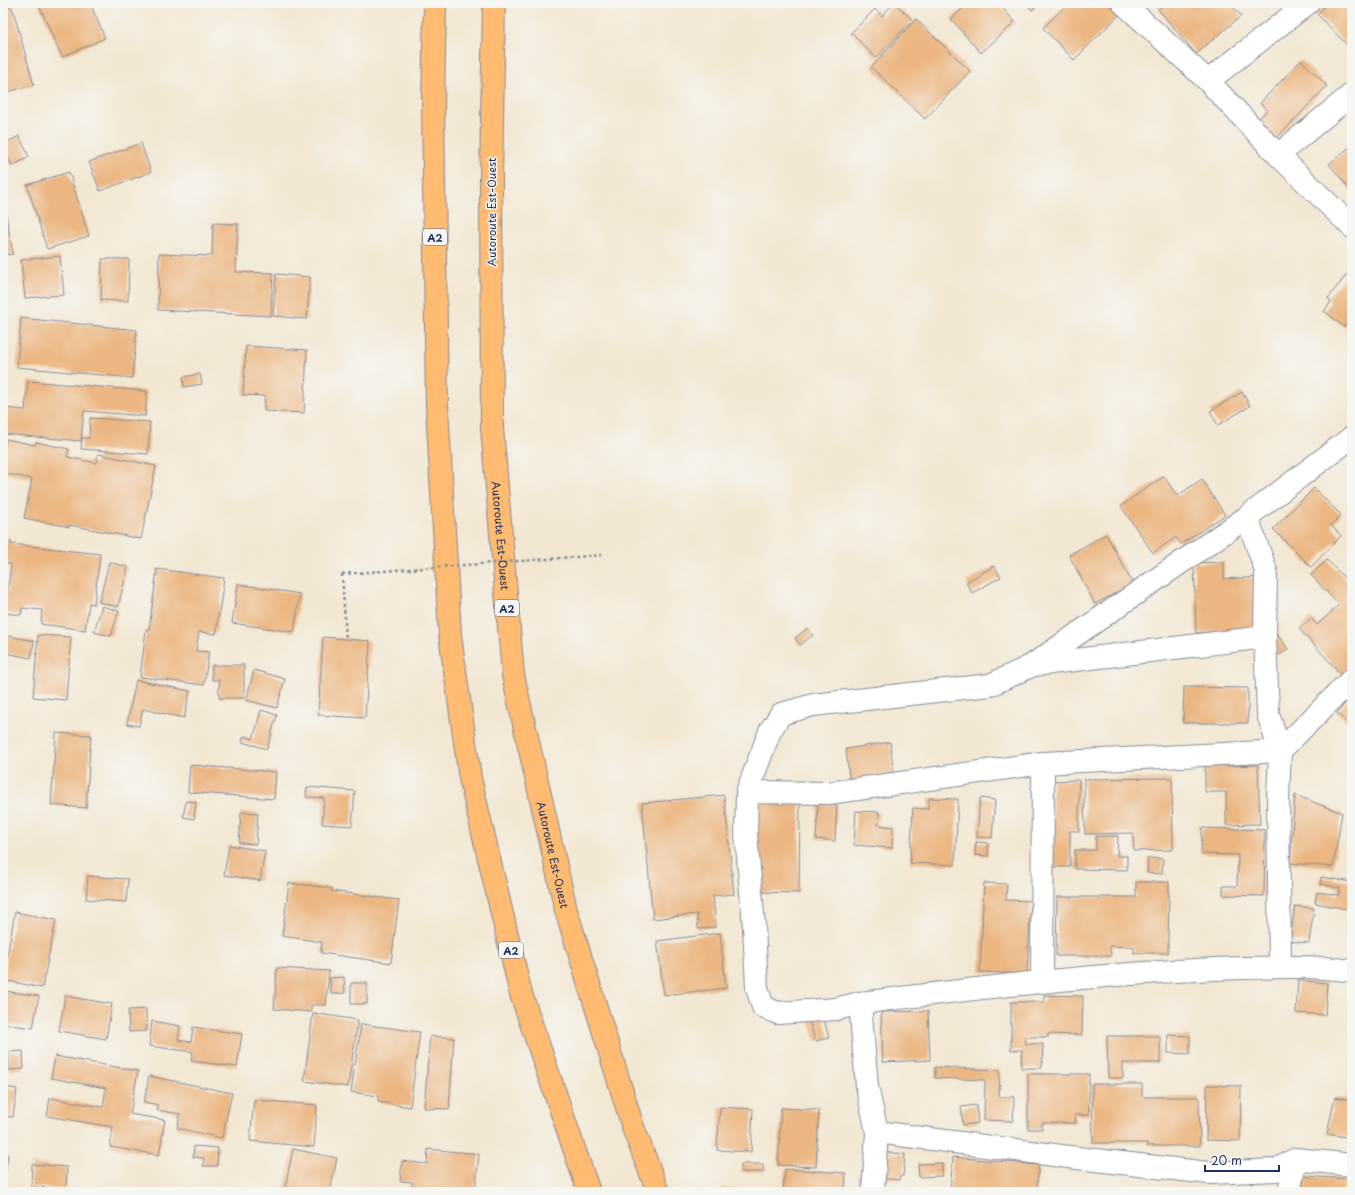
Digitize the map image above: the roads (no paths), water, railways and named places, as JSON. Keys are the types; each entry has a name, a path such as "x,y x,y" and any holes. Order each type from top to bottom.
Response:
{"highway":[{"name":"A2","path":"435,3 433,103 437,406 450,635 470,778 521,994 589,1192"},
{"name":"Autoroute Est-Ouest","path":"494,3 491,179 492,428 513,675 566,910 632,1128 658,1192"}],"street":[{"path":"1123,3 1208,81 1278,155 1352,226"},
{"path":"1208,81 1308,3"},
{"path":"1278,155 1352,94"},
{"path":"1352,437 1247,517 1031,666 990,685 813,706 781,714 770,731 747,792 746,834 754,926 756,988 763,1007 778,1013 836,1009 860,1003 1042,982 1183,971 1280,967 1340,969 1352,971"},
{"path":"1247,517 1266,571 1265,636 1268,714 1280,751 1278,798 1280,967"},
{"path":"1031,666 1265,636"},
{"path":"747,792 829,793 1043,763 1280,751 1352,679"},
{"path":"1042,982 1043,763"},
{"path":"860,1003 867,1087 877,1132 873,1192"},
{"path":"877,1132 1208,1174 1276,1170 1296,1159 1352,1166"},
{"path":"1289,1192 1296,1159"}]}
